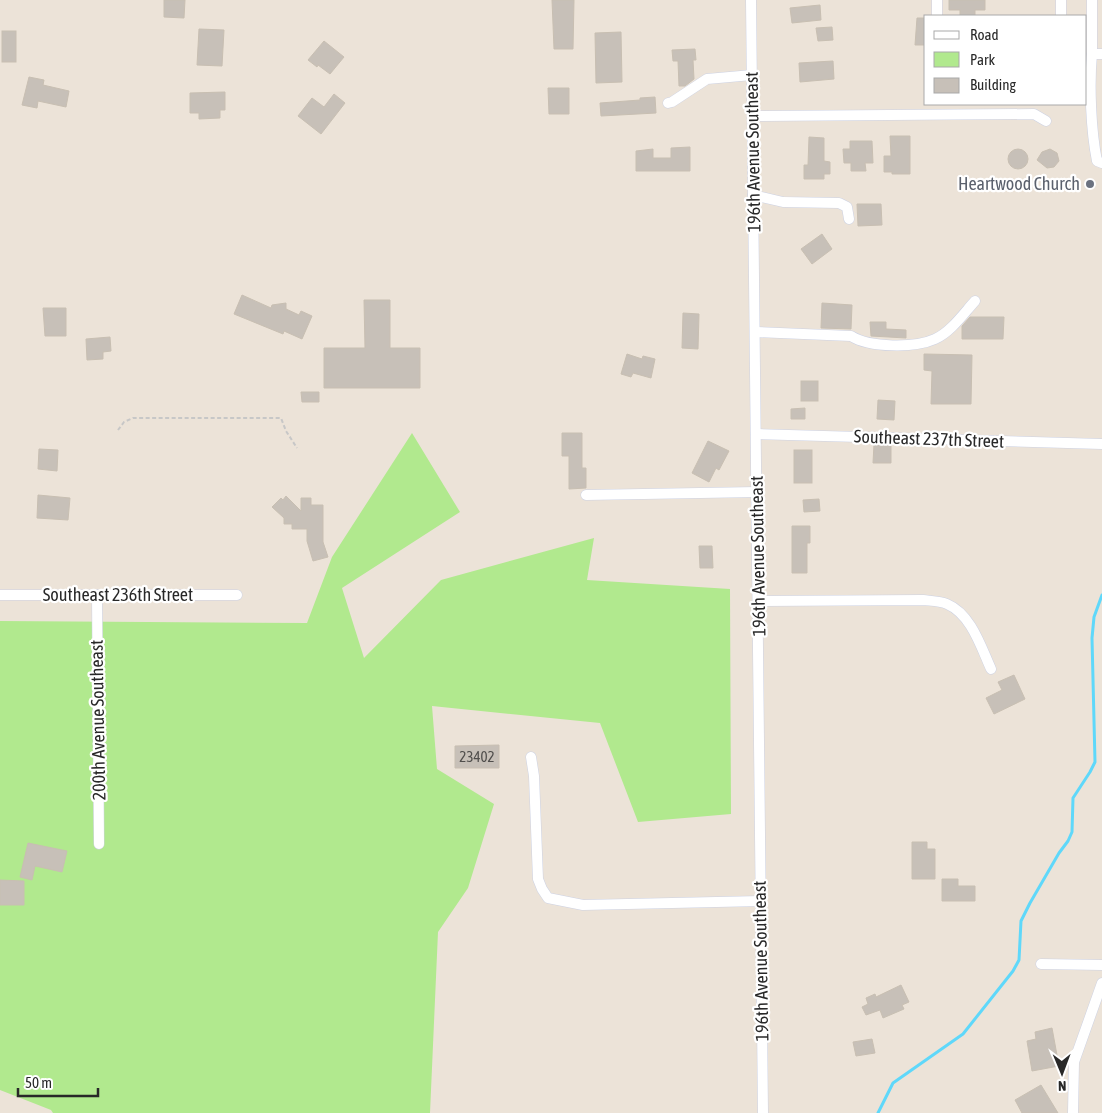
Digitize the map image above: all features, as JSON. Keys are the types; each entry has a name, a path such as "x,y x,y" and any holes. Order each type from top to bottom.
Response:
{"street":[{"name":"196th Avenue Southeast","path":"751,0 763,1113"},
{"path":"937,0 937,15"},
{"path":"1061,0 1061,15"},
{"path":"1092,0 1097,21 1097,54 1091,67 1093,140 1097,161 1102,164"},
{"path":"668,103 707,79 752,75"},
{"path":"753,116 1034,114 1046,121"},
{"path":"754,195 783,202 839,203 847,207 849,220"},
{"path":"755,332 851,336 859,341 870,344 909,345 936,339 950,328 975,301"},
{"name":"Southeast 237th Street","path":"756,434 1102,444"},
{"path":"586,495 757,492"},
{"name":"Southeast 236th Street","path":"0,595 237,595"},
{"name":"200th Avenue Southeast","path":"97,595 99,844"},
{"path":"758,601 924,600 946,603 960,613 973,629 991,669"},
{"path":"531,757 534,776 538,879 548,898 583,905 761,901"},
{"path":"1041,964 1102,965"},
{"path":"1073,1113 1074,1062 1102,982"}],"path":[{"path":"118,430 124,422 133,418 280,418 297,448"}],"green space":[{"path":"412,433 460,512 342,588 364,658 441,580 594,538 587,580 730,589 731,814 638,822 600,723 432,706 437,769 494,804 468,888 438,932 430,1113 53,1113 51,1110 0,1090 0,621 307,623 332,557"}],"building":[{"path":"164,0 185,0 184,18 164,17"},
{"path":"552,0 574,0 573,49 554,49"},
{"path":"949,0 985,0 985,10 975,10 975,15 960,15 960,10 949,10"},
{"path":"820,5 821,20 792,23 790,8"},
{"path":"917,18 924,18 924,45 915,45"},
{"path":"832,27 833,40 818,41 816,28"},
{"path":"199,29 224,30 222,66 197,65"},
{"path":"2,31 16,31 16,62 2,62"},
{"path":"621,32 622,82 596,83 595,33"},
{"path":"324,41 344,57 330,74 308,60"},
{"path":"695,49 696,60 693,60 694,79 685,86 679,86 678,61 673,61 672,50"},
{"path":"833,61 834,79 800,82 799,63"},
{"path":"29,77 44,80 43,85 69,91 66,107 38,101 37,108 22,105"},
{"path":"548,88 569,88 569,114 549,114"},
{"path":"225,92 225,110 220,110 220,118 199,119 199,113 190,113 190,93"},
{"path":"334,94 345,103 321,134 298,116 312,98 324,107"},
{"path":"655,97 656,113 601,116 600,103"},
{"path":"890,136 910,136 910,174 884,172 884,156 891,156"},
{"path":"809,137 824,138 824,161 830,162 830,174 824,174 824,179 804,179 804,165 808,165"},
{"path":"850,141 872,141 873,163 865,163 866,171 851,171 851,163 844,163 843,149 850,149"},
{"path":"690,147 690,171 636,171 636,151 653,149 653,158 671,158 671,148"},
{"path":"1014,149 1022,149 1028,155 1028,163 1022,169 1014,169 1008,163 1008,155"},
{"path":"1050,149 1057,153 1059,161 1054,167 1047,168 1037,160 1042,152"},
{"path":"857,204 881,204 882,225 858,226"},
{"path":"822,234 832,249 812,264 801,249"},
{"path":"242,295 271,308 272,305 286,303 286,309 299,315 301,311 312,316 302,339 284,331 283,334 234,314"},
{"path":"364,300 390,300 390,348 420,348 420,388 324,388 324,348 365,348"},
{"path":"822,303 852,305 851,329 821,328"},
{"path":"43,308 66,308 66,336 45,336"},
{"path":"683,313 699,314 698,349 682,348"},
{"path":"970,317 1004,317 1003,339 962,339 962,326"},
{"path":"870,322 886,322 886,329 906,330 906,338 871,336"},
{"path":"110,337 111,351 103,352 103,359 87,360 86,339"},
{"path":"627,354 642,359 643,356 655,359 651,378 633,373 631,377 621,374"},
{"path":"924,354 972,355 971,404 931,404 932,371 924,370"},
{"path":"801,381 818,381 818,401 801,401"},
{"path":"301,392 319,392 319,402 302,402"},
{"path":"878,400 895,401 894,420 877,419"},
{"path":"805,408 805,419 791,419 791,409"},
{"path":"562,433 582,433 582,468 586,468 586,488 569,489 569,456 562,456"},
{"path":"708,441 729,451 719,470 716,468 709,482 692,473"},
{"path":"874,444 891,445 891,463 873,463"},
{"path":"39,449 58,450 57,471 38,469"},
{"path":"794,450 812,450 812,483 794,483"},
{"path":"38,495 70,498 68,520 37,518"},
{"path":"286,496 301,511 301,498 311,498 311,505 323,505 323,542 328,557 313,561 307,541 307,529 292,529 292,524 284,524 284,518 272,507 281,498 283,500"},
{"path":"819,499 820,511 804,512 803,500"},
{"path":"792,526 810,526 810,543 807,543 807,573 792,573"},
{"path":"699,546 712,546 713,568 700,568"},
{"path":"1014,675 1025,699 994,714 986,698 1002,690 998,682"},
{"path":"499,745 499,768 455,768 455,746"},
{"path":"912,842 927,842 927,849 935,849 935,879 912,879"},
{"path":"28,843 67,851 62,872 35,866 32,880 20,877"},
{"path":"942,879 958,879 958,886 975,886 975,901 942,901"},
{"path":"0,880 24,881 24,905 0,905"},
{"path":"901,985 909,1002 902,1005 904,1009 883,1018 880,1010 866,1015 862,1007 868,1004 866,998 875,994 876,997"},
{"path":"1052,1028 1059,1066 1032,1071 1027,1041 1036,1039 1035,1032"},
{"path":"872,1039 875,1053 856,1056 853,1042"},
{"path":"1041,1085 1058,1113 1022,1113 1015,1100"}],"waterway":[{"path":"878,1113 893,1083 963,1034 1013,971 1019,960 1021,921 1059,853 1068,841 1072,832 1073,798 1095,762 1092,638 1094,617 1102,595"}],"place":[{"name":"Heartwood Church","path":"1090,184"}]}
